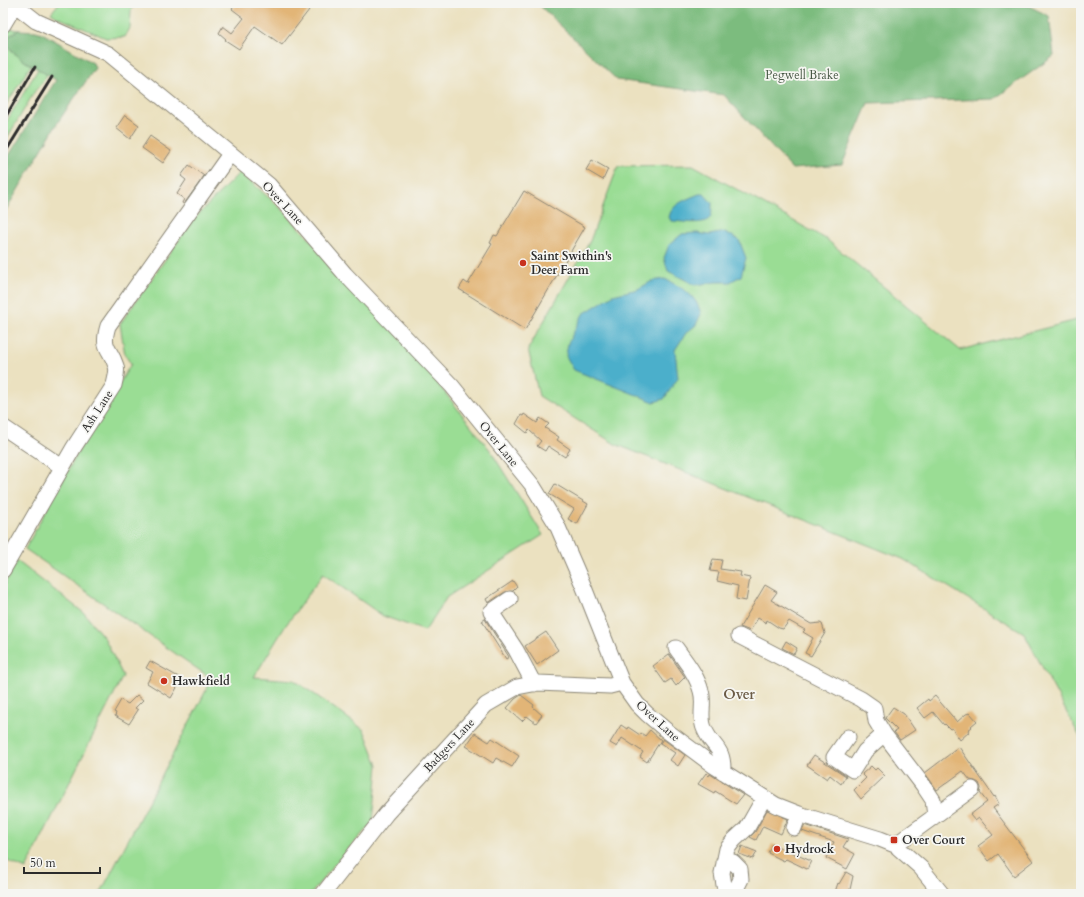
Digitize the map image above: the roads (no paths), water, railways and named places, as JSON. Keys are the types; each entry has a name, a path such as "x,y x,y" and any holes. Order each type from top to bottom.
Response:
{"street":[{"path":"3,25 14,4"},
{"name":"Over Lane","path":"14,4 36,21 109,54 269,186 345,274 439,371 533,486 556,525 583,585 622,683 637,704 647,714 667,731 723,772 776,805 797,821 880,838 895,845 921,868 942,894"},
{"name":"Ash Lane","path":"3,570 62,467 114,385 117,367 105,345 105,336 108,326 230,154"},
{"path":"3,427 62,467"},
{"path":"510,599 491,612 516,650 534,684"},
{"path":"739,636 861,699 874,708 876,721 884,734 933,800 935,816"},
{"path":"676,648 693,673 702,691 703,726 706,733 720,752 723,763 723,772"},
{"name":"Badgers Lane","path":"323,894 386,814 486,705 517,687 534,684 610,686 622,683"},
{"path":"848,737 834,757 853,770 865,751 884,734"},
{"path":"895,845 972,789"},
{"path":"729,893 724,885 722,873 727,849 747,828 764,798"}],"water":[{"path":"699,194 704,194 712,203 711,216 709,219 699,222 671,221 669,217 673,208 681,202"},
{"path":"725,232 739,240 746,258 741,276 730,282 695,285 668,271 664,258 669,245 682,234 697,233 709,235"},
{"path":"665,279 688,292 696,301 701,314 696,325 686,333 675,350 678,378 664,399 654,402 574,370 566,356 568,343 583,314 613,295 638,289 652,281"}],"railway":[{"path":"3,121 35,67"},
{"path":"3,156 52,77"}],"place":[{"name":"Saint Swithin's Deer Farm","path":"523,263"},
{"name":"Hawkfield","path":"164,681"},
{"name":"Over Court","path":"894,840"},
{"name":"Hydrock","path":"777,849"}],"district":[{"name":"Over","path":"739,694"}],"park label":[{"name":"Pegwell Brake","path":"802,75"}]}
